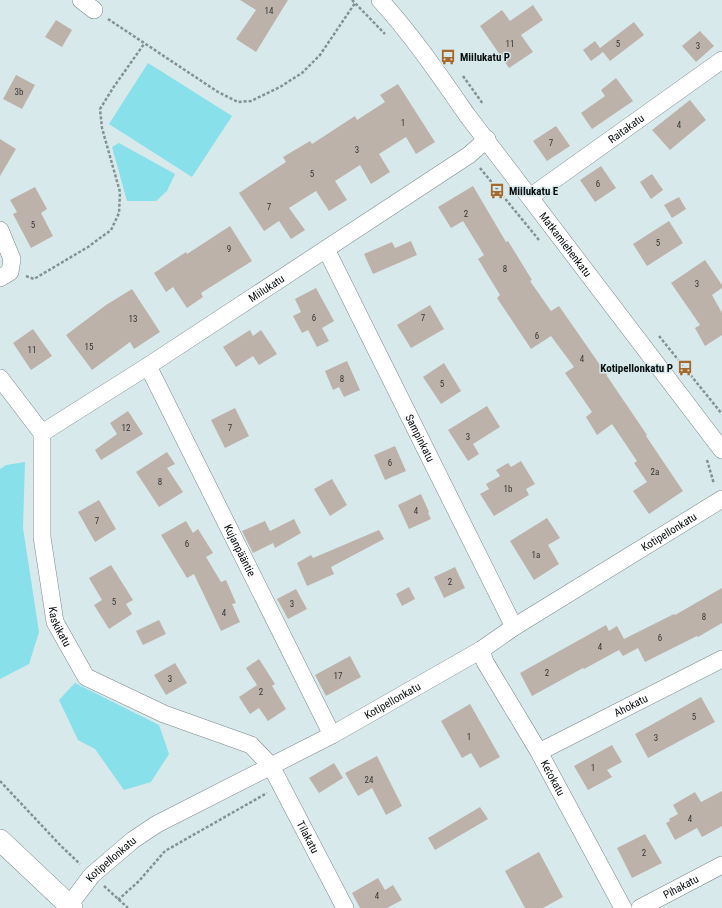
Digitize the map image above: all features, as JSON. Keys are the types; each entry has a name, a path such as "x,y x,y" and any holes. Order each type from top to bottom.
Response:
{"main road":[{"path":"0,840 69,907"}],"street":[{"path":"81,0 94,10"},
{"name":"Matkamiehenkatu","path":"380,0 409,35 722,450"},
{"name":"Raitakatu","path":"530,197 722,60"},
{"name":"Miilukatu","path":"42,433 148,366 326,249 469,154 487,139"},
{"path":"0,230 12,259 5,275"},
{"name":"Sampinkatu","path":"326,249 514,627"},
{"name":"Kujanpääntie","path":"148,366 332,735"},
{"path":"0,378 42,433"},
{"name":"Kaskikatu","path":"42,433 42,537 55,622 86,676 164,714 251,746 271,766"},
{"name":"Kotipellonkatu","path":"69,907 92,875 133,840 157,824 332,735 481,650 514,627 722,499"},
{"name":"Ketokatu","path":"481,650 485,662 539,752 622,908"},
{"name":"Ahokatu","path":"539,752 722,659"},
{"name":"Tilakatu","path":"271,766 345,908"},
{"name":"Pihakatu","path":"640,908 722,865"}],"path":[{"path":"94,10 218,92 238,102 251,101 280,87 302,73 320,55 355,3"},
{"path":"5,275 34,279 88,247 111,230 119,213 120,192 102,128 100,109 144,44"},
{"path":"0,781 61,846 128,908"}],"shaded area":[{"path":"148,63 232,116 192,177 109,124"},
{"path":"119,143 175,174 167,191 156,201 127,201 112,147"},
{"path":"25,462 23,528 39,632 29,664 0,679 0,469 6,465"},
{"path":"75,683 159,725 169,754 151,782 124,790 95,749 78,740 59,700"}],"building":[{"path":"240,0 288,0 256,52 236,39 256,10"},
{"path":"533,5 543,20 521,35 533,52 509,68 480,26 502,10 510,21"},
{"path":"56,20 72,30 62,47 45,37"},
{"path":"634,22 644,35 610,61 603,52 591,61 583,50 595,41 600,48"},
{"path":"700,31 714,46 696,62 682,46"},
{"path":"16,75 35,85 22,109 3,99"},
{"path":"616,78 633,101 592,129 581,113 605,96 601,90"},
{"path":"398,84 435,142 416,154 406,137 379,154 390,172 371,184 360,165 335,181 347,200 329,211 316,191 289,208 305,230 291,239 279,221 264,231 239,193 286,162 283,157 310,141 312,144 355,116 357,120 385,102 380,95"},
{"path":"690,100 706,120 670,150 652,130"},
{"path":"556,126 570,146 547,161 533,141"},
{"path":"0,139 16,149 0,176"},
{"path":"601,166 616,188 595,202 580,180"},
{"path":"652,174 663,190 651,199 640,182"},
{"path":"473,186 506,242 508,241 532,280 530,281 551,311 559,306 607,375 683,491 649,514 633,491 647,482 634,463 637,461 612,424 597,435 586,417 592,412 565,373 574,367 551,336 531,349 497,298 500,295 478,259 484,255 463,221 451,228 438,207"},
{"path":"35,187 47,209 41,213 53,236 31,248 13,214 17,212 10,200"},
{"path":"679,197 686,209 672,218 664,205"},
{"path":"669,221 683,243 647,266 633,244"},
{"path":"230,226 252,261 201,293 203,297 187,308 173,287 166,292 154,273"},
{"path":"411,241 417,255 373,274 364,254 392,242 395,248"},
{"path":"705,260 722,285 722,288 712,295 722,313 722,335 705,346 695,328 700,325 671,283"},
{"path":"316,288 334,321 322,328 329,341 317,347 308,330 302,333 293,316 301,312 295,299"},
{"path":"132,289 160,332 134,349 130,342 92,370 66,335 106,305"},
{"path":"430,305 444,329 411,348 397,325"},
{"path":"33,329 52,356 31,370 13,343"},
{"path":"250,330 253,336 261,330 277,354 259,365 253,356 236,367 223,347"},
{"path":"347,361 360,390 344,397 339,387 333,390 325,371"},
{"path":"444,363 461,391 441,404 423,377"},
{"path":"487,406 500,427 473,444 479,454 468,461 448,430"},
{"path":"235,408 249,436 225,448 211,420"},
{"path":"128,411 143,434 101,460 95,450 117,434 110,423"},
{"path":"395,446 406,471 385,480 374,455"},
{"path":"167,452 175,464 167,468 183,492 159,507 136,472"},
{"path":"521,461 535,484 526,489 529,495 494,516 480,494 489,489 486,484 500,476 496,470 508,463 511,467"},
{"path":"332,479 347,505 330,516 314,489"},
{"path":"421,494 431,519 409,529 398,505"},
{"path":"99,500 116,529 95,542 78,512"},
{"path":"547,518 560,538 548,545 559,564 534,580 510,541"},
{"path":"294,519 301,533 275,548 273,543 253,553 242,531 265,521 270,531"},
{"path":"186,521 193,533 198,529 213,553 206,557 221,582 226,580 236,603 232,604 240,622 221,631 194,574 187,578 161,535"},
{"path":"379,530 384,539 331,567 334,574 307,586 297,563 311,555 313,558"},
{"path":"111,565 133,600 126,604 132,614 109,629 94,605 102,600 89,578"},
{"path":"455,567 465,588 444,598 434,577"},
{"path":"409,587 415,599 402,606 396,594"},
{"path":"722,588 722,623 698,637 697,636 645,662 638,648 623,656 619,650 532,696 520,673 606,625 609,631 617,626 624,639 674,614 675,615"},
{"path":"296,589 307,609 288,619 277,599"},
{"path":"159,620 166,634 143,645 136,631"},
{"path":"350,656 361,677 326,696 315,675"},
{"path":"259,659 275,684 272,686 286,709 268,721 259,708 250,714 239,697 257,685 246,668"},
{"path":"175,663 187,683 166,695 154,675"},
{"path":"701,697 715,722 648,758 635,734"},
{"path":"470,704 500,757 480,768 471,753 462,758 441,721"},
{"path":"612,745 622,762 607,770 612,777 588,790 574,766"},
{"path":"377,756 402,806 386,815 372,788 358,796 345,773"},
{"path":"334,763 343,778 319,793 309,778"},
{"path":"722,791 722,826 702,837 697,828 675,840 666,823 670,821 669,819 678,814 673,805 695,792 701,802"},
{"path":"480,807 488,819 435,850 428,838"},
{"path":"645,834 662,863 632,878 617,848"},
{"path":"539,852 563,897 543,908 525,908 505,871"},
{"path":"378,878 385,890 393,885 402,900 387,908 360,908 352,893"}],"place":[{"name":"Miilukatu P","path":"448,57"},
{"name":"Miilukatu E","path":"497,191"},
{"name":"Kotipellonkatu P","path":"685,368"}]}
